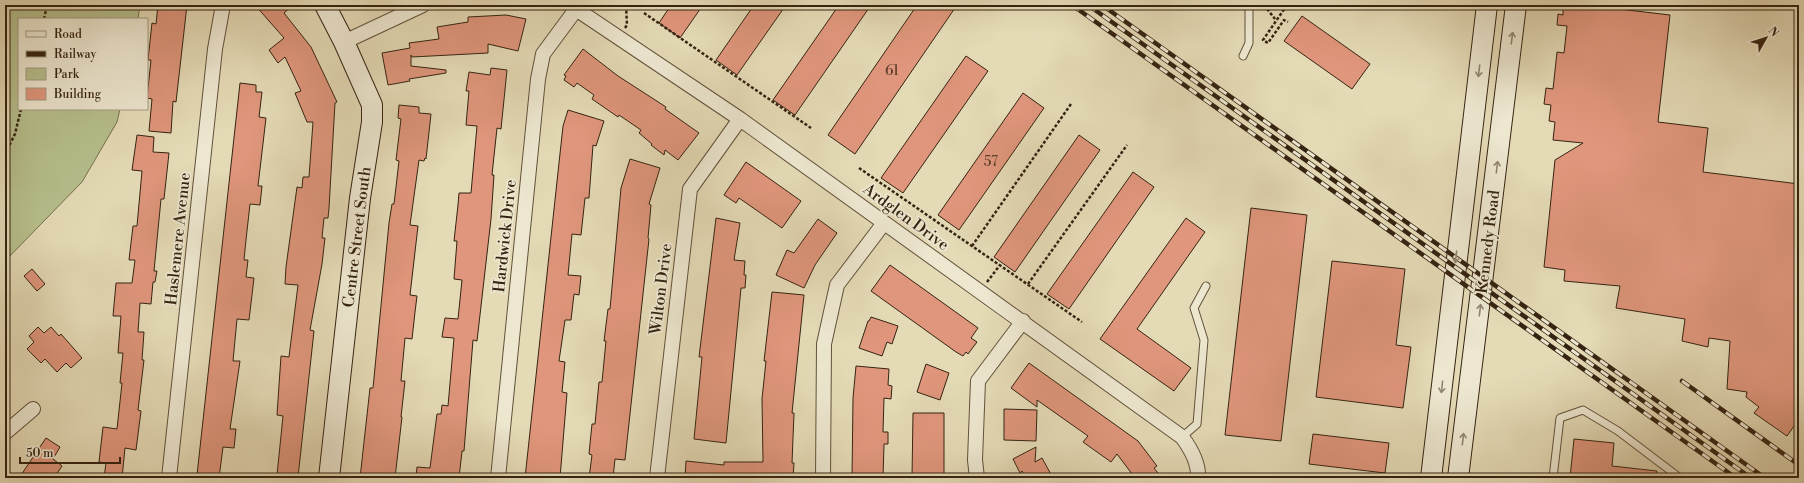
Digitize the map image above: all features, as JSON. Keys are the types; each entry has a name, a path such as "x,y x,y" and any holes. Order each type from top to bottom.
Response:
{"main road":[{"name":"Centre Street South","path":"325,5 344,42 372,105 372,122 360,198 329,478"},
{"name":"Kennedy Road","path":"1431,478 1487,5"},
{"name":"Kennedy Road","path":"1458,478 1516,5"}],"street":[{"name":"Haslemere Avenue","path":"169,478 215,49 224,5"},
{"path":"344,42 423,5"},
{"name":"Ardglen Drive","path":"573,6 740,119 1023,321 1182,437 1192,450 1198,478"},
{"name":"Hardwick Drive","path":"498,478 538,79 543,54 573,6"},
{"name":"Wilton Drive","path":"657,478 690,189 740,119"},
{"path":"823,478 824,344 837,285 884,222"},
{"path":"977,478 974,460 978,381 1023,321"},
{"path":"5,433 33,409"}],"lane":[{"path":"1243,56 1249,43 1249,5"},
{"path":"1182,437 1196,424 1204,340 1194,308 1206,286"},
{"path":"1552,478 1560,418 1583,410 1618,430 1680,478"}],"path":[{"path":"44,18 47,5"},
{"path":"618,37 627,25 626,5"},
{"path":"1264,5 1276,19"},
{"path":"1288,5 1263,40 1268,44 1284,20 1288,22"},
{"path":"644,13 811,128"},
{"path":"972,246 1071,104"},
{"path":"5,154 15,134 22,110"},
{"path":"1028,284 1127,145"},
{"path":"859,168 1082,322"},
{"path":"986,283 1000,265"}],"green space":[{"path":"5,5 140,5 138,18 18,18 18,110 120,110 117,122 82,182 5,261"}],"building":[{"path":"158,5 187,5 176,102 173,101 171,133 149,131 152,99 148,98 151,60 148,60 152,23 156,24"},
{"path":"255,5 293,5 284,13 311,47 337,102 335,103 328,218 324,218 322,238 325,238 322,264 310,330 314,331 298,477 277,475 283,416 277,415 281,356 289,357 298,285 285,284 286,267 297,187 302,188 303,177 309,177 313,122 307,122 295,93 301,91 285,57 278,63 269,50 284,38"},
{"path":"671,5 703,5 680,38 659,23"},
{"path":"754,5 786,5 737,75 716,60"},
{"path":"839,5 871,5 795,115 773,100"},
{"path":"917,5 957,5 855,154 828,135"},
{"path":"1570,5 1585,5 1670,15 1658,122 1708,128 1703,172 1799,184 1799,419 1787,436 1754,413 1759,407 1746,397 1747,392 1727,389 1730,341 1709,338 1708,347 1682,341 1685,319 1616,308 1620,286 1564,281 1565,270 1544,267 1555,160 1583,143 1553,140 1555,122 1549,121 1551,105 1544,104 1546,88 1553,89 1557,52 1564,53 1567,26 1557,25 1558,14 1563,15 1563,8 1570,9"},
{"path":"506,15 526,19 518,51 488,44 488,53 412,57 411,55 411,66 446,70 446,73 409,79 410,81 388,85 382,53 410,48 409,43 439,39 437,27 468,22 468,17"},
{"path":"1302,16 1370,64 1352,89 1284,41"},
{"path":"583,49 618,76 666,107 665,109 699,133 678,160 665,150 664,155 639,133 641,130 619,115 618,117 592,99 594,95 577,83 574,87 564,80 566,76 564,75"},
{"path":"966,56 988,71 903,193 881,178"},
{"path":"491,68 507,70 501,129 497,128 492,175 494,175 491,219 477,341 473,340 464,451 462,451 459,478 416,478 417,467 430,468 437,414 441,414 442,405 448,406 454,338 442,337 445,318 458,319 462,280 454,279 457,241 454,241 459,193 471,193 477,126 466,125 469,91 466,91 469,72 490,75"},
{"path":"240,83 256,85 256,92 262,92 259,117 266,118 258,186 262,186 260,205 250,204 244,260 248,260 246,277 254,278 249,320 237,319 233,361 240,361 230,429 236,429 234,448 223,447 219,478 217,478 197,475"},
{"path":"1023,93 1044,108 959,230 938,215"},
{"path":"399,105 419,107 419,113 431,114 426,159 425,158 424,161 419,160 410,225 418,226 410,295 417,296 412,339 405,338 401,381 405,381 395,478 360,478 370,388 373,388 389,223 392,204 394,204 399,161 396,160 401,119 398,118"},
{"path":"568,110 604,121 596,146 593,145 589,198 585,198 581,235 572,234 568,275 581,276 579,295 574,294 571,320 565,320 559,361 565,362 562,392 567,393 560,478 525,478 563,126"},
{"path":"137,135 154,137 153,152 169,153 164,199 161,199 154,271 157,271 155,282 153,282 151,304 140,303 138,332 144,332 142,360 144,360 138,410 141,411 136,450 125,448 122,478 104,478 106,463 99,462 103,427 117,429 122,383 120,383 123,353 118,353 121,316 113,316 116,283 132,283 135,260 129,260 133,226 137,226 142,171 132,170"},
{"path":"1079,135 1100,150 1015,272 994,257"},
{"path":"630,159 660,168 649,204 651,205 649,239 625,460 615,459 613,478 589,478 592,455 589,454 592,424 595,424 599,382 602,382 606,341 604,341 608,309 610,309 621,188"},
{"path":"746,162 801,201 782,228 739,198 736,203 724,195"},
{"path":"1133,172 1154,187 1069,309 1047,294"},
{"path":"1251,208 1307,215 1281,441 1225,435"},
{"path":"716,218 740,223 734,260 745,261 744,275 746,275 745,288 741,288 726,443 694,439 702,357 699,357"},
{"path":"1186,218 1205,232 1137,329 1191,368 1174,391 1100,339"},
{"path":"818,219 837,233 815,265 804,288 776,275 787,250 794,253"},
{"path":"1332,261 1405,269 1396,345 1411,347 1403,408 1316,397"},
{"path":"890,265 978,328 971,338 977,342 968,354 966,352 963,356 956,352 871,291"},
{"path":"32,269 45,284 37,291 24,276"},
{"path":"772,292 804,295 792,413 794,413 792,463 794,463 793,478 685,478 686,461 724,465 724,462 763,462 762,399 766,361 764,361"},
{"path":"871,317 898,326 892,344 887,342 882,356 859,348 868,321"},
{"path":"38,327 44,333 51,327 59,336 61,334 82,358 71,368 66,363 57,372 45,359 41,363 27,349 34,342 29,336"},
{"path":"1029,363 1138,441 1157,466 1154,468 1162,478 1135,478 1117,454 1111,462 1083,442 1088,436 1037,400 1037,407 1011,388"},
{"path":"926,364 949,373 940,400 917,392"},
{"path":"856,366 889,369 888,385 892,386 891,399 884,398 883,432 888,432 888,444 884,444 883,478 852,478 853,398"},
{"path":"1004,409 1037,410 1036,441 1004,440"},
{"path":"913,413 944,413 944,478 912,478"},
{"path":"1313,434 1389,443 1385,473 1309,464"},
{"path":"46,438 60,447 53,459 62,466 54,478 46,473 43,478 19,478"},
{"path":"1574,439 1614,443 1612,466 1657,471 1656,478 1570,478"},
{"path":"1036,447 1035,462 1042,458 1053,478 1026,478 1022,471 1020,473 1013,459"}],"railway":[{"path":"1072,5 1736,478"},
{"path":"1088,5 1751,478"},
{"path":"1102,5 1765,478"},
{"path":"1682,381 1799,465"}]}
